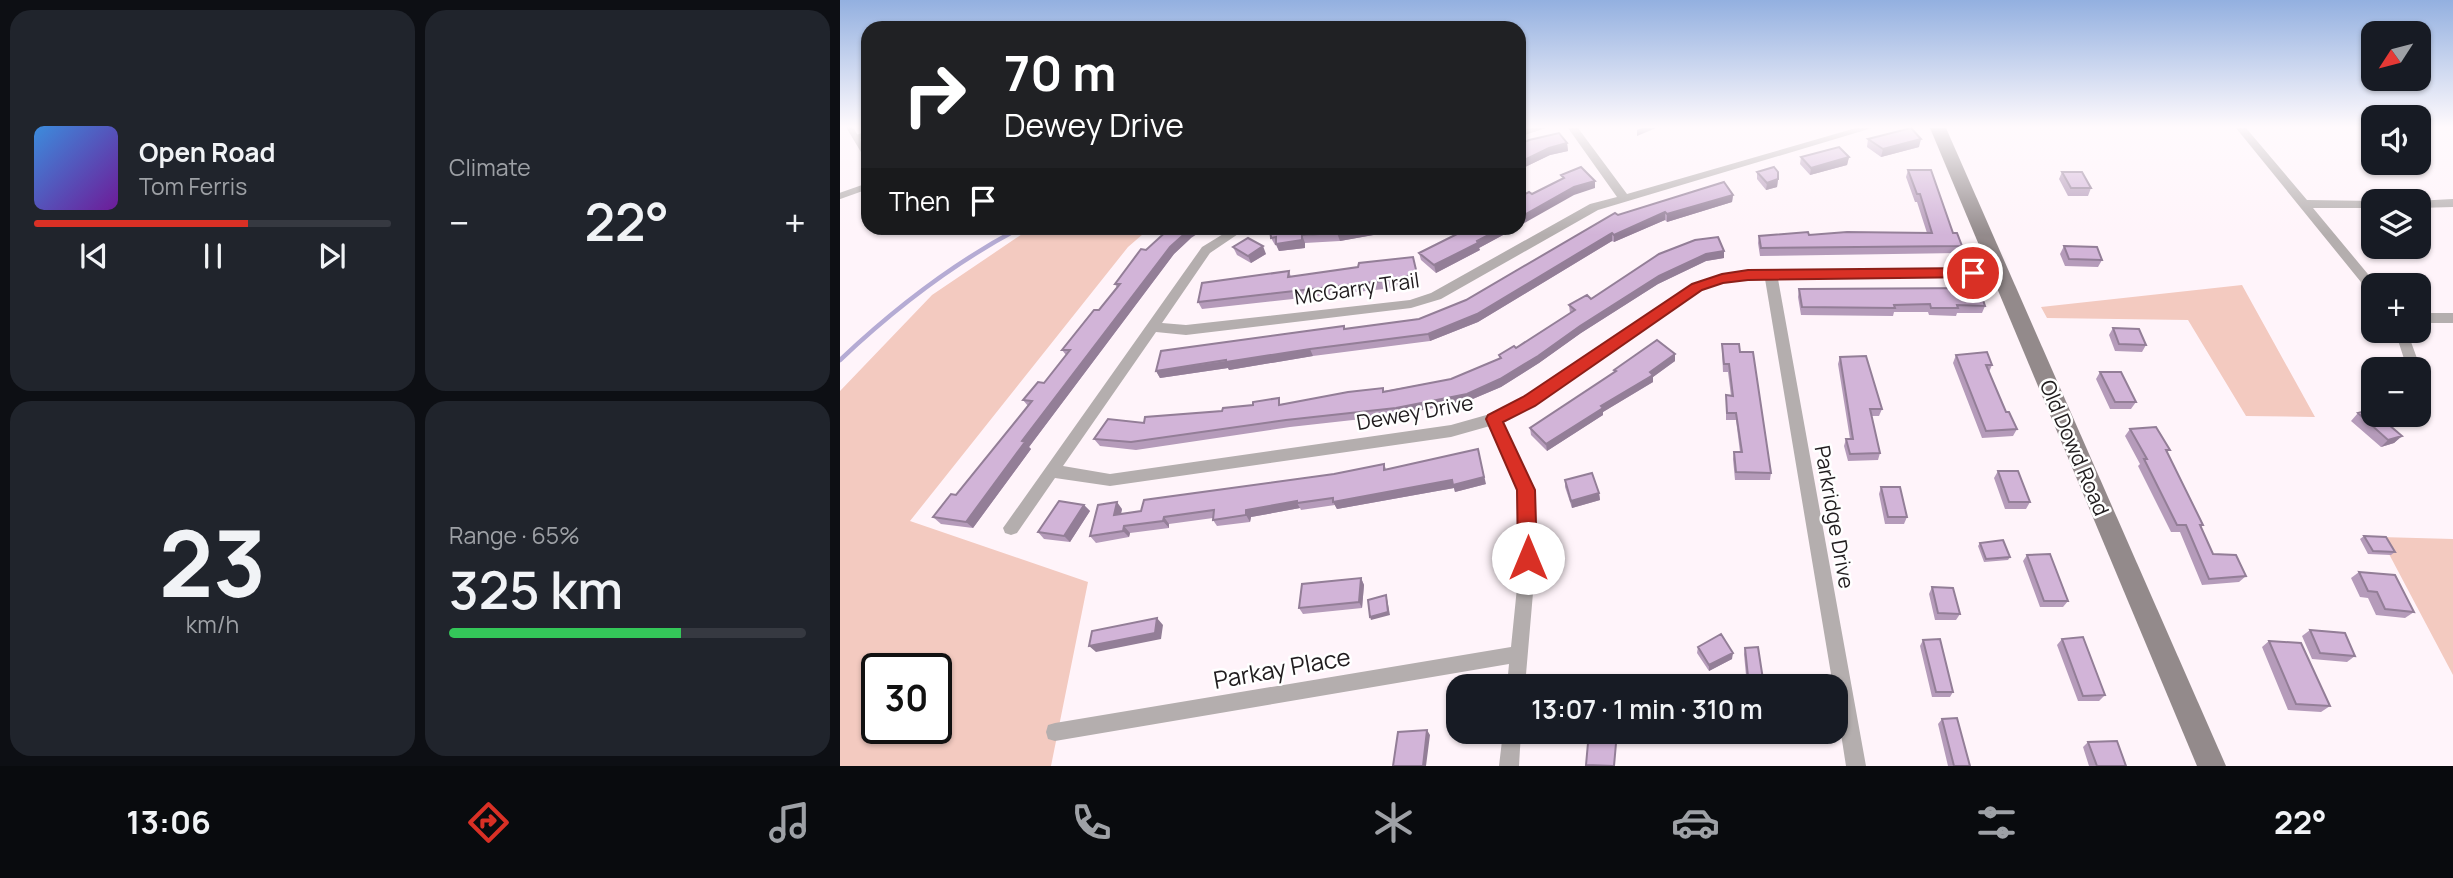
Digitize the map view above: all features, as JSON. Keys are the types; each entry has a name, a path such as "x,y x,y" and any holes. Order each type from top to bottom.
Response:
{"street":[{"path":"1599,164 1624,198"},
{"name":"McGarry Trail","path":"1154,327 1186,330 1411,304 1436,296 1580,214 1624,198 1743,164"},
{"name":"Old Dowd Road","path":"1953,164 2212,766"},
{"path":"2271,164 2361,274"},
{"path":"2431,204 2453,203"},
{"path":"2304,204 2361,204"},
{"path":"1011,528 1206,250 1230,235"},
{"name":"Dewey Drive","path":"1052,471 1110,480 1451,431 1494,419 1529,401 1697,287 1722,278 1771,275 1999,273"},
{"name":"Parkridge Drive","path":"1771,275 1856,766"},
{"path":"2431,318 2453,318"},
{"path":"1494,419 1526,490 1528,558 1517,674"},
{"name":"Parkay Place","path":"1055,732 1518,654"},
{"path":"1509,766 1511,744"}],"lane":[{"path":"840,196 861,188"}],"shaded area":[{"path":"1021,235 1142,235 1128,247 910,521 1088,582 1051,766 840,766 840,391 932,295"},
{"path":"2242,285 2315,417 2246,416 2188,320 2047,318 2041,307"},
{"path":"2380,537 2453,539 2453,675"}],"building":[{"path":"1807,164 1826,164 1811,168"},
{"path":"1581,167 1595,181 1574,187 1526,214 1526,194 1532,194 1564,178 1561,175"},
{"path":"1774,167 1778,172 1778,179 1767,183 1757,172"},
{"path":"1908,170 1931,170 1953,233 1957,233 1962,246 1761,248 1759,236 1808,232 1809,235 1847,232 1932,233 1920,194 1917,194"},
{"path":"2062,172 2082,172 2091,188 2071,188"},
{"path":"1724,182 1733,195 1667,214 1665,212 1614,235 1612,233 1477,314 1428,334 1156,371 1161,351 1344,326 1344,329 1419,319 1466,300 1615,213 1618,215"},
{"path":"1162,235 1183,235 1170,247 1022,441 1025,442 966,522 933,517 951,494 956,495 1032,401 1023,400 1038,382 1044,383 1070,350 1062,350 1094,310 1099,310 1120,284 1115,284 1141,249 1146,250"},
{"path":"1271,235 1302,235 1302,240 1276,244 1276,237 1271,238"},
{"path":"1455,235 1489,235 1434,265 1419,253"},
{"path":"1718,237 1724,251 1706,254 1659,276 1538,356 1500,379 1467,394 1396,408 1131,442 1094,439 1108,419 1144,423 1145,417 1222,411 1223,408 1253,405 1253,402 1279,398 1279,405 1348,392 1383,388 1383,392 1451,379 1501,358 1499,355 1514,346 1516,348 1575,310 1569,305 1587,295 1591,299 1659,254 1695,240"},
{"path":"1248,238 1263,246 1248,256 1233,247"},
{"path":"2064,246 2097,247 2102,260 2069,259"},
{"path":"1413,257 1417,274 1391,280 1198,302 1202,283 1289,271 1288,277 1358,267 1359,263"},
{"path":"1979,288 1985,306 1957,305 1958,308 1931,308 1930,304 1894,305 1895,308 1802,307 1799,289"},
{"path":"2113,328 2139,329 2146,345 2119,344"},
{"path":"1657,340 1675,354 1650,372 1653,375 1601,406 1603,408 1546,444 1530,428 1616,371 1614,370"},
{"path":"1722,344 1739,344 1740,352 1753,352 1771,473 1736,472 1734,452 1742,452 1736,413 1727,413 1726,395 1733,396 1729,364 1724,364"},
{"path":"1987,352 1992,365 1986,365 2006,412 2009,412 2017,429 1986,431 1956,355"},
{"path":"1866,356 1882,409 1870,409 1880,453 1850,454 1846,439 1853,439 1840,357"},
{"path":"2100,372 2121,372 2136,402 2115,402"},
{"path":"2156,427 2170,450 2166,450 2203,525 2200,525 2213,554 2236,555 2246,576 2209,579 2186,525 2177,525 2130,429"},
{"path":"2374,427 2392,427 2402,436 2388,440"},
{"path":"1478,449 1484,477 1453,485 1452,480 1333,502 1333,498 1297,501 1246,510 1246,515 1213,520 1214,510 1164,517 1163,521 1124,526 1123,531 1090,536 1098,505 1117,502 1114,515 1141,511 1144,500 1334,474 1384,464 1384,470"},
{"path":"1998,471 2018,471 2030,502 2009,502"},
{"path":"1592,473 1599,493 1571,501 1565,480"},
{"path":"1881,487 1900,487 1907,517 1888,517"},
{"path":"1059,501 1084,505 1064,536 1038,532"},
{"path":"2364,536 2386,537 2395,552 2373,551"},
{"path":"2003,540 2010,557 1986,559 1980,543"},
{"path":"2050,554 2068,601 2044,601 2027,555"},
{"path":"2359,572 2395,575 2414,612 2385,609 2377,592 2368,591"},
{"path":"1361,578 1359,602 1299,608 1302,584"},
{"path":"1932,587 1953,588 1960,614 1938,613"},
{"path":"1386,595 1388,612 1370,617 1368,600"},
{"path":"1157,618 1155,633 1089,646 1092,631"},
{"path":"2310,630 2345,633 2355,656 2320,653"},
{"path":"1721,634 1733,653 1709,665 1698,647"},
{"path":"2083,637 2105,695 2083,696 2062,639"},
{"path":"1940,639 1953,692 1936,692 1923,640"},
{"path":"2269,641 2301,643 2330,706 2296,704"},
{"path":"1758,647 1762,674 1748,674 1745,648"},
{"path":"1957,718 1970,766 1954,766 1942,719"},
{"path":"1427,730 1423,766 1393,766 1398,732"},
{"path":"2117,741 2126,766 2097,766 2088,742"},
{"path":"1588,744 1616,744 1614,766 1586,765"}],"waterway":[{"path":"840,360 882,322 926,288 971,256 1008,235"}],"route":[{"path":"1528,558 1526,490 1494,419 1529,401 1697,287 1722,278 1748,275 1973,273"}]}
